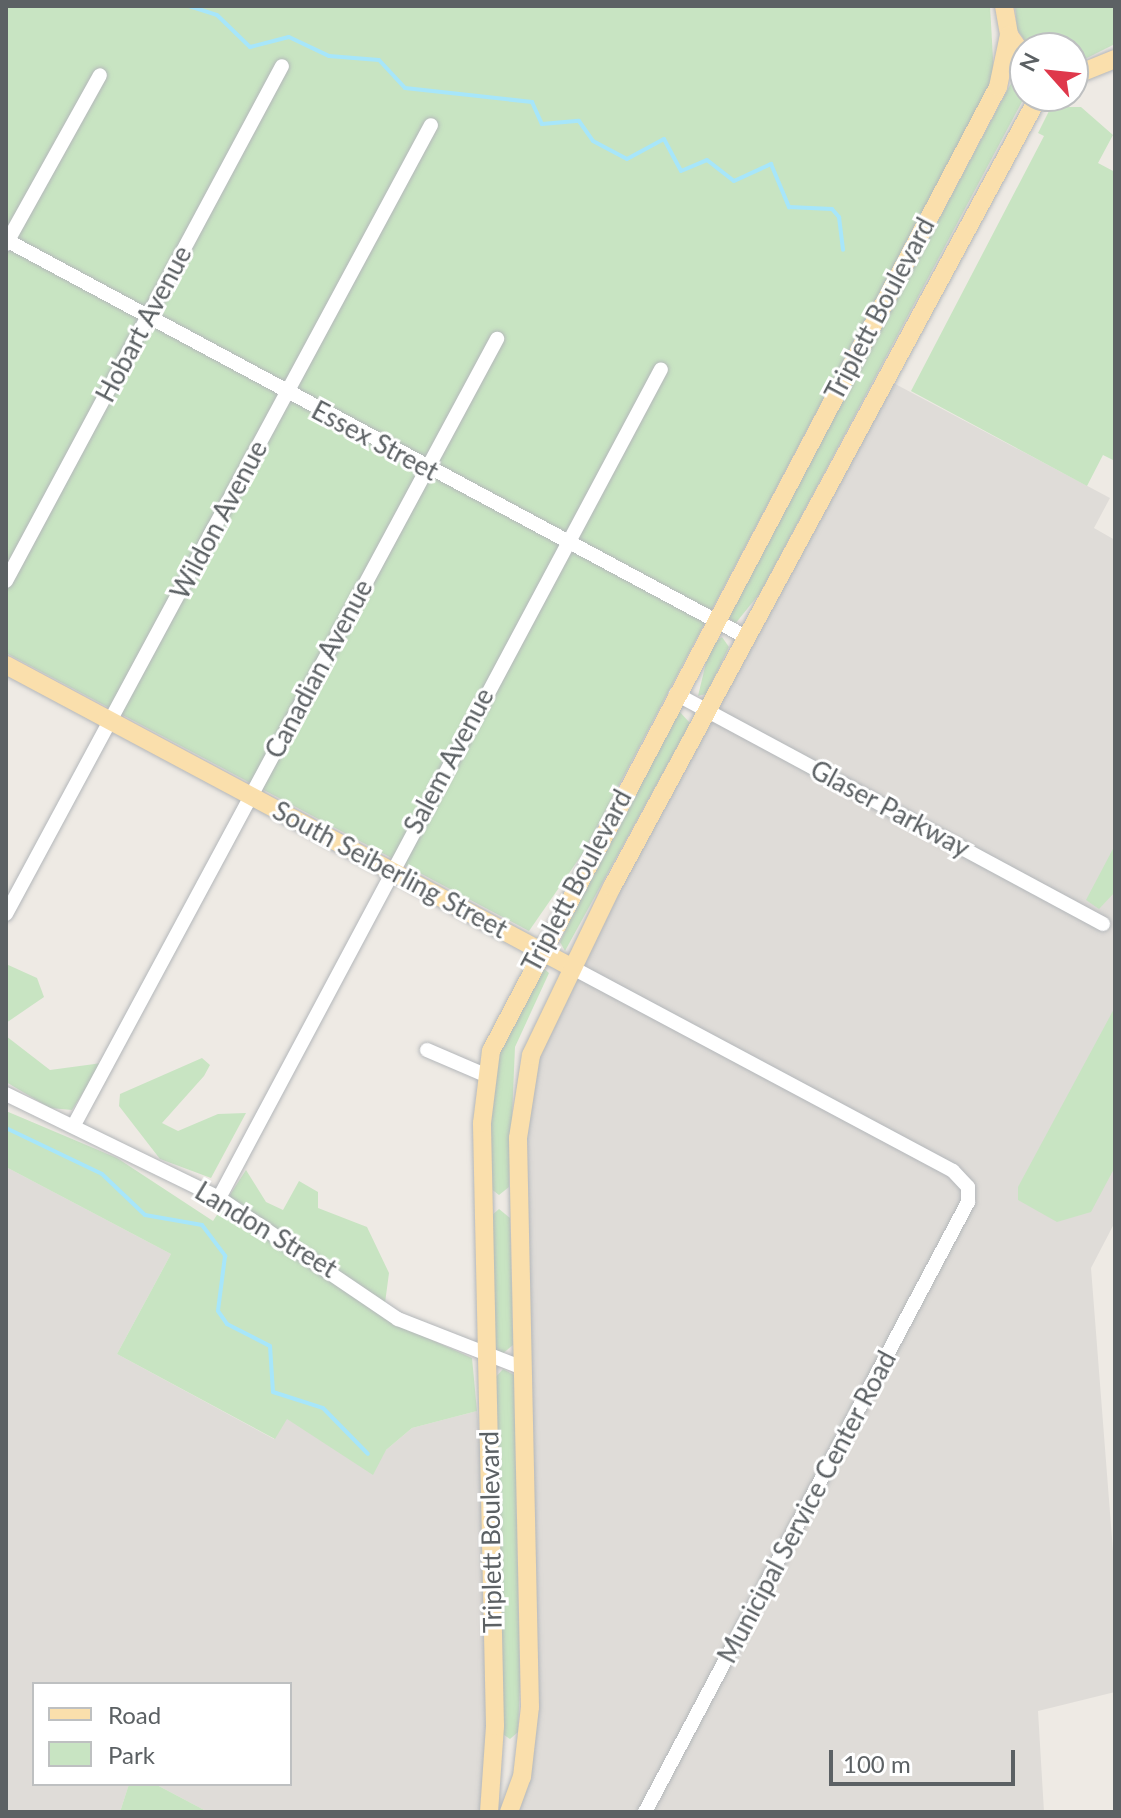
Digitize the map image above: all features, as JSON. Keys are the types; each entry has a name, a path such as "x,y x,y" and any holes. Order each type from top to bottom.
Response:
{"main road":[{"path":"1004,6 1009,35"},
{"name":"Triplett Boulevard","path":"489,1812 495,1726 485,1075 540,950 998,87 1009,35"},
{"path":"1089,70 1115,59"},
{"name":"Triplett Boulevard","path":"509,1812 522,1777 530,1707 523,1368 523,1088 543,1020 1030,112"},
{"name":"South Seiberling Street","path":"6,665 571,967"}],"street":[{"name":"Hobart Avenue","path":"6,581 282,66"},
{"path":"7,241 100,75"},
{"name":"Wildon Avenue","path":"6,914 431,125"},
{"name":"Essex Street","path":"7,241 426,469 746,637"},
{"name":"Canadian Avenue","path":"74,1125 497,339"},
{"name":"Salem Avenue","path":"219,1198 661,369"},
{"name":"Glaser Parkway","path":"676,694 1103,924"},
{"name":"South Seiberling Street","path":"571,967 953,1171 966,1184 968,1202"},
{"path":"427,1050 485,1075"},
{"name":"Landon Street","path":"6,1094 219,1198 398,1319 523,1368"},
{"name":"Municipal Service Center Road","path":"645,1812 968,1202"}],"shaded area":[{"path":"884,378 1110,498 1094,528 1115,540 1115,1222 1091,1268 1115,1577 1115,1692 1038,1711 1044,1812 509,1812 522,1777 527,1067"},
{"path":"6,1167 171,1254 117,1354 274,1439 286,1418 386,1450 412,1428 477,1411 492,1575 489,1812 208,1812 159,1786 292,1786 292,1682 32,1682 32,1786 128,1786 120,1812 6,1812"}],"green space":[{"path":"6,6 990,6 994,76 583,853 529,931 6,653"},
{"path":"1015,6 1115,6 1115,44 1089,57 1089,32 1019,32"},
{"path":"1009,87 1009,112 1017,112 760,593 735,624 728,617"},
{"path":"1048,112 1087,112 1113,135 1098,163 1115,172 1115,461 1103,455 1087,486 911,391 1044,136 1038,133"},
{"path":"722,637 729,647 706,694 698,696 710,646"},
{"path":"678,710 690,723 565,951 560,942 604,845"},
{"path":"1115,845 1115,892 1099,909 1086,900"},
{"path":"6,964 37,978 44,997 6,1023"},
{"path":"542,967 549,973 515,1047 509,1187 499,1195 490,1188 488,1111 498,1052"},
{"path":"1115,1007 1115,1167 1091,1212 1057,1222 1018,1200 1018,1187"},
{"path":"6,1036 50,1070 102,1063 72,1110 50,1108 6,1082"},
{"path":"202,1058 210,1065 204,1076 162,1123 178,1131 218,1114 246,1113 211,1178 160,1159 119,1106 120,1094"},
{"path":"6,1111 117,1158 213,1221 246,1170 266,1202 283,1210 299,1181 318,1192 318,1208 367,1227 389,1273 383,1318 472,1358 477,1411 412,1428 386,1450 373,1475 287,1419 275,1439 117,1354 171,1254 6,1167"},
{"path":"499,1209 510,1218 513,1345 502,1354 494,1349 491,1216"},
{"path":"503,1369 514,1375 520,1684 518,1732 510,1739 501,1733 494,1379"},
{"path":"128,1786 159,1786 208,1812 120,1812"}],"waterway":[{"path":"189,6 217,15 250,47 289,37 329,56 379,60 405,88 532,102 542,124 579,121 593,141 627,159 664,139 681,171 707,160 734,181 771,164 789,207 832,209 839,217 843,250"},
{"path":"6,1128 102,1174 145,1215 202,1225 225,1256 218,1311 227,1324 270,1346 273,1392 323,1408 368,1454"}]}
